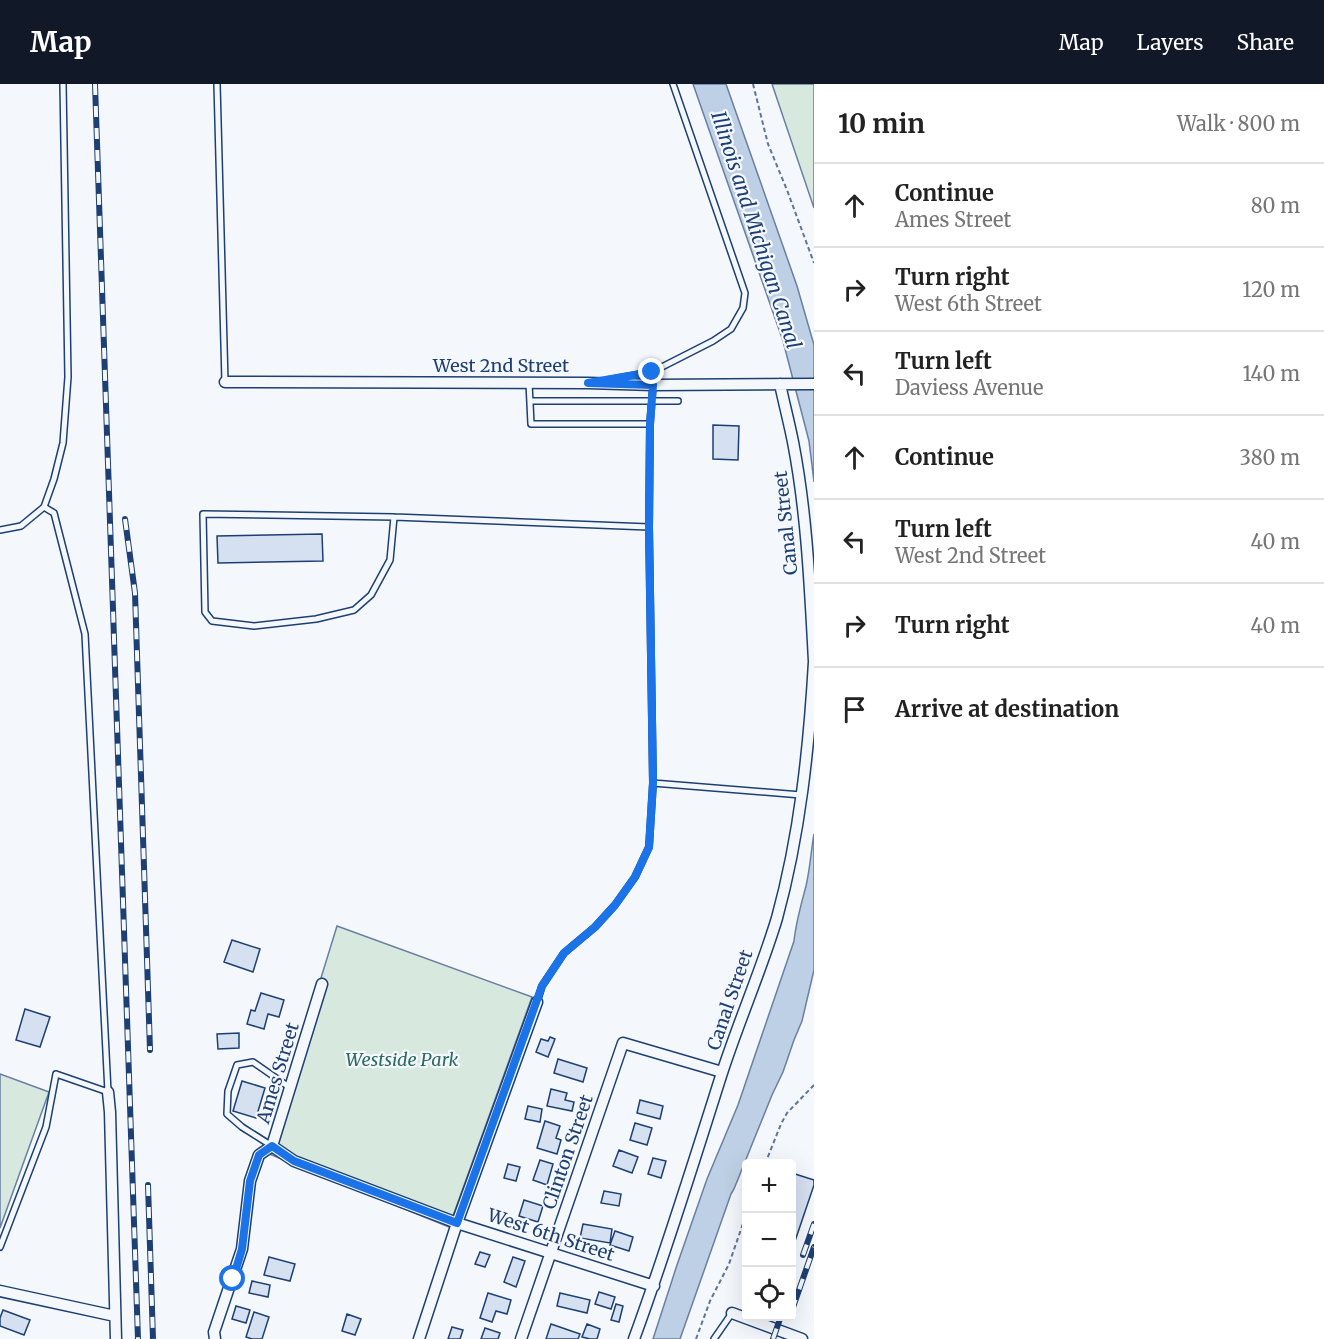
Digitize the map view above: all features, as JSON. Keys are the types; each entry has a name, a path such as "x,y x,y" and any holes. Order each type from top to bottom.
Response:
{"street":[{"name":"West 2nd Street","path":"225,382 814,384"},
{"name":"Canal Street","path":"634,1339 654,1286 723,1072 777,918 792,854 802,795 810,728 814,661 801,492 780,384"},
{"name":"Ames Street","path":"215,1339 214,1332 242,1249 250,1181 259,1155 272,1146 322,984"},
{"path":"419,1339 457,1223 537,1002"},
{"name":"Clinton Street","path":"521,1339 623,1043 723,1072"},
{"path":"108,1092 116,1339"},
{"name":"West 6th Street","path":"272,1146 294,1161 457,1223 654,1286"},
{"path":"0,1291 115,1316"},
{"path":"732,1313 802,1339"}],"lane":[{"path":"0,530 21,526 44,507 54,480 63,443 68,376 63,84"},
{"path":"217,84 225,382"},
{"path":"588,383 652,372 713,341 731,329 743,308 745,293 672,84"},
{"path":"529,383 531,424 650,424"},
{"path":"537,1002 542,986 564,953 595,927 615,905 635,877 649,847 653,783 649,527 650,424 653,385"},
{"path":"530,401 678,400"},
{"path":"0,1246 46,1127 56,1074 108,1092 85,634 54,513 44,507"},
{"path":"394,517 390,560 371,595 354,610 316,619 254,626 212,621 205,612 203,514 394,517 649,527"},
{"path":"653,783 802,795"},
{"path":"272,1146 242,1127 227,1114 228,1091 237,1065 253,1062 290,1088"},
{"path":"714,1339 732,1313"}],"path":[{"path":"753,84 768,144 814,263"},
{"path":"767,1159 787,1113 814,1085"},
{"path":"696,1339 742,1229"}],"green space":[{"path":"772,84 814,84 814,208"},
{"name":"Westside Park","path":"337,926 532,997 449,1227 267,1153"},
{"path":"0,1074 49,1092 0,1228"}],"water":[{"name":"Illinois and Michigan Canal","path":"693,84 726,84 797,286 814,345 814,482 809,441 783,341"},
{"path":"814,834 814,970 802,1021 746,1159 742,1159 742,1169 731,1194 680,1339 653,1339 707,1179 738,1105 794,941"}],"building":[{"path":"713,425 739,426 738,460 713,459"},
{"path":"322,534 323,561 218,563 217,536"},
{"path":"232,940 260,949 253,972 224,962"},
{"path":"261,993 284,1000 279,1017 268,1014 264,1029 247,1024 251,1010 255,1011"},
{"path":"25,1009 50,1017 40,1047 16,1040"},
{"path":"239,1033 239,1048 218,1049 217,1034"},
{"path":"550,1037 555,1039 548,1057 536,1052 541,1039 548,1041"},
{"path":"558,1059 587,1068 583,1082 554,1073"},
{"path":"242,1081 265,1088 256,1118 233,1111"},
{"path":"551,1089 567,1093 565,1100 574,1102 572,1111 547,1106"},
{"path":"640,1100 663,1106 660,1119 637,1113"},
{"path":"528,1106 542,1109 540,1122 525,1119"},
{"path":"545,1121 560,1126 556,1138 561,1140 557,1154 537,1148"},
{"path":"635,1123 652,1128 647,1145 630,1140"},
{"path":"619,1150 638,1157 632,1173 613,1166"},
{"path":"653,1158 666,1161 661,1178 648,1174"},
{"path":"540,1160 553,1164 547,1185 533,1180"},
{"path":"508,1164 520,1167 516,1181 504,1178"},
{"path":"796,1174 814,1180 796,1238"},
{"path":"604,1191 621,1194 619,1206 601,1203"},
{"path":"524,1200 543,1206 538,1222 519,1216"},
{"path":"583,1224 612,1229 610,1243 580,1238"},
{"path":"615,1231 633,1237 629,1251 610,1245"},
{"path":"480,1252 490,1255 485,1267 475,1264"},
{"path":"269,1257 295,1264 290,1281 264,1275"},
{"path":"513,1257 525,1261 516,1287 504,1282"},
{"path":"252,1281 270,1285 268,1297 249,1293"},
{"path":"599,1292 615,1297 611,1309 595,1304"},
{"path":"488,1293 511,1300 507,1314 496,1311 492,1322 480,1318"},
{"path":"560,1293 590,1300 587,1313 557,1306"},
{"path":"616,1304 623,1306 619,1322 611,1320"},
{"path":"236,1306 250,1310 246,1323 232,1319"},
{"path":"3,1310 30,1320 24,1335 0,1326"},
{"path":"254,1312 269,1317 262,1339 246,1337"},
{"path":"347,1314 361,1319 355,1335 342,1331"},
{"path":"551,1324 580,1334 578,1339 546,1339"},
{"path":"587,1324 600,1329 597,1339 582,1337"},
{"path":"452,1327 463,1330 460,1339 448,1339"},
{"path":"485,1328 500,1333 498,1339 481,1339"}],"railway":[{"path":"95,84 138,1339"},
{"path":"125,519 135,593 150,1050"},
{"path":"148,1185 153,1339"},
{"path":"803,1255 814,1224"},
{"path":"796,1299 814,1247"},
{"path":"773,1339 779,1321"}],"route":[{"path":"233,1279 242,1249 250,1181 259,1155 272,1146 294,1161 457,1223 542,986 564,953 595,927 615,905 635,877 649,847 653,783 649,527 650,424 653,385 588,383 652,372"}]}
